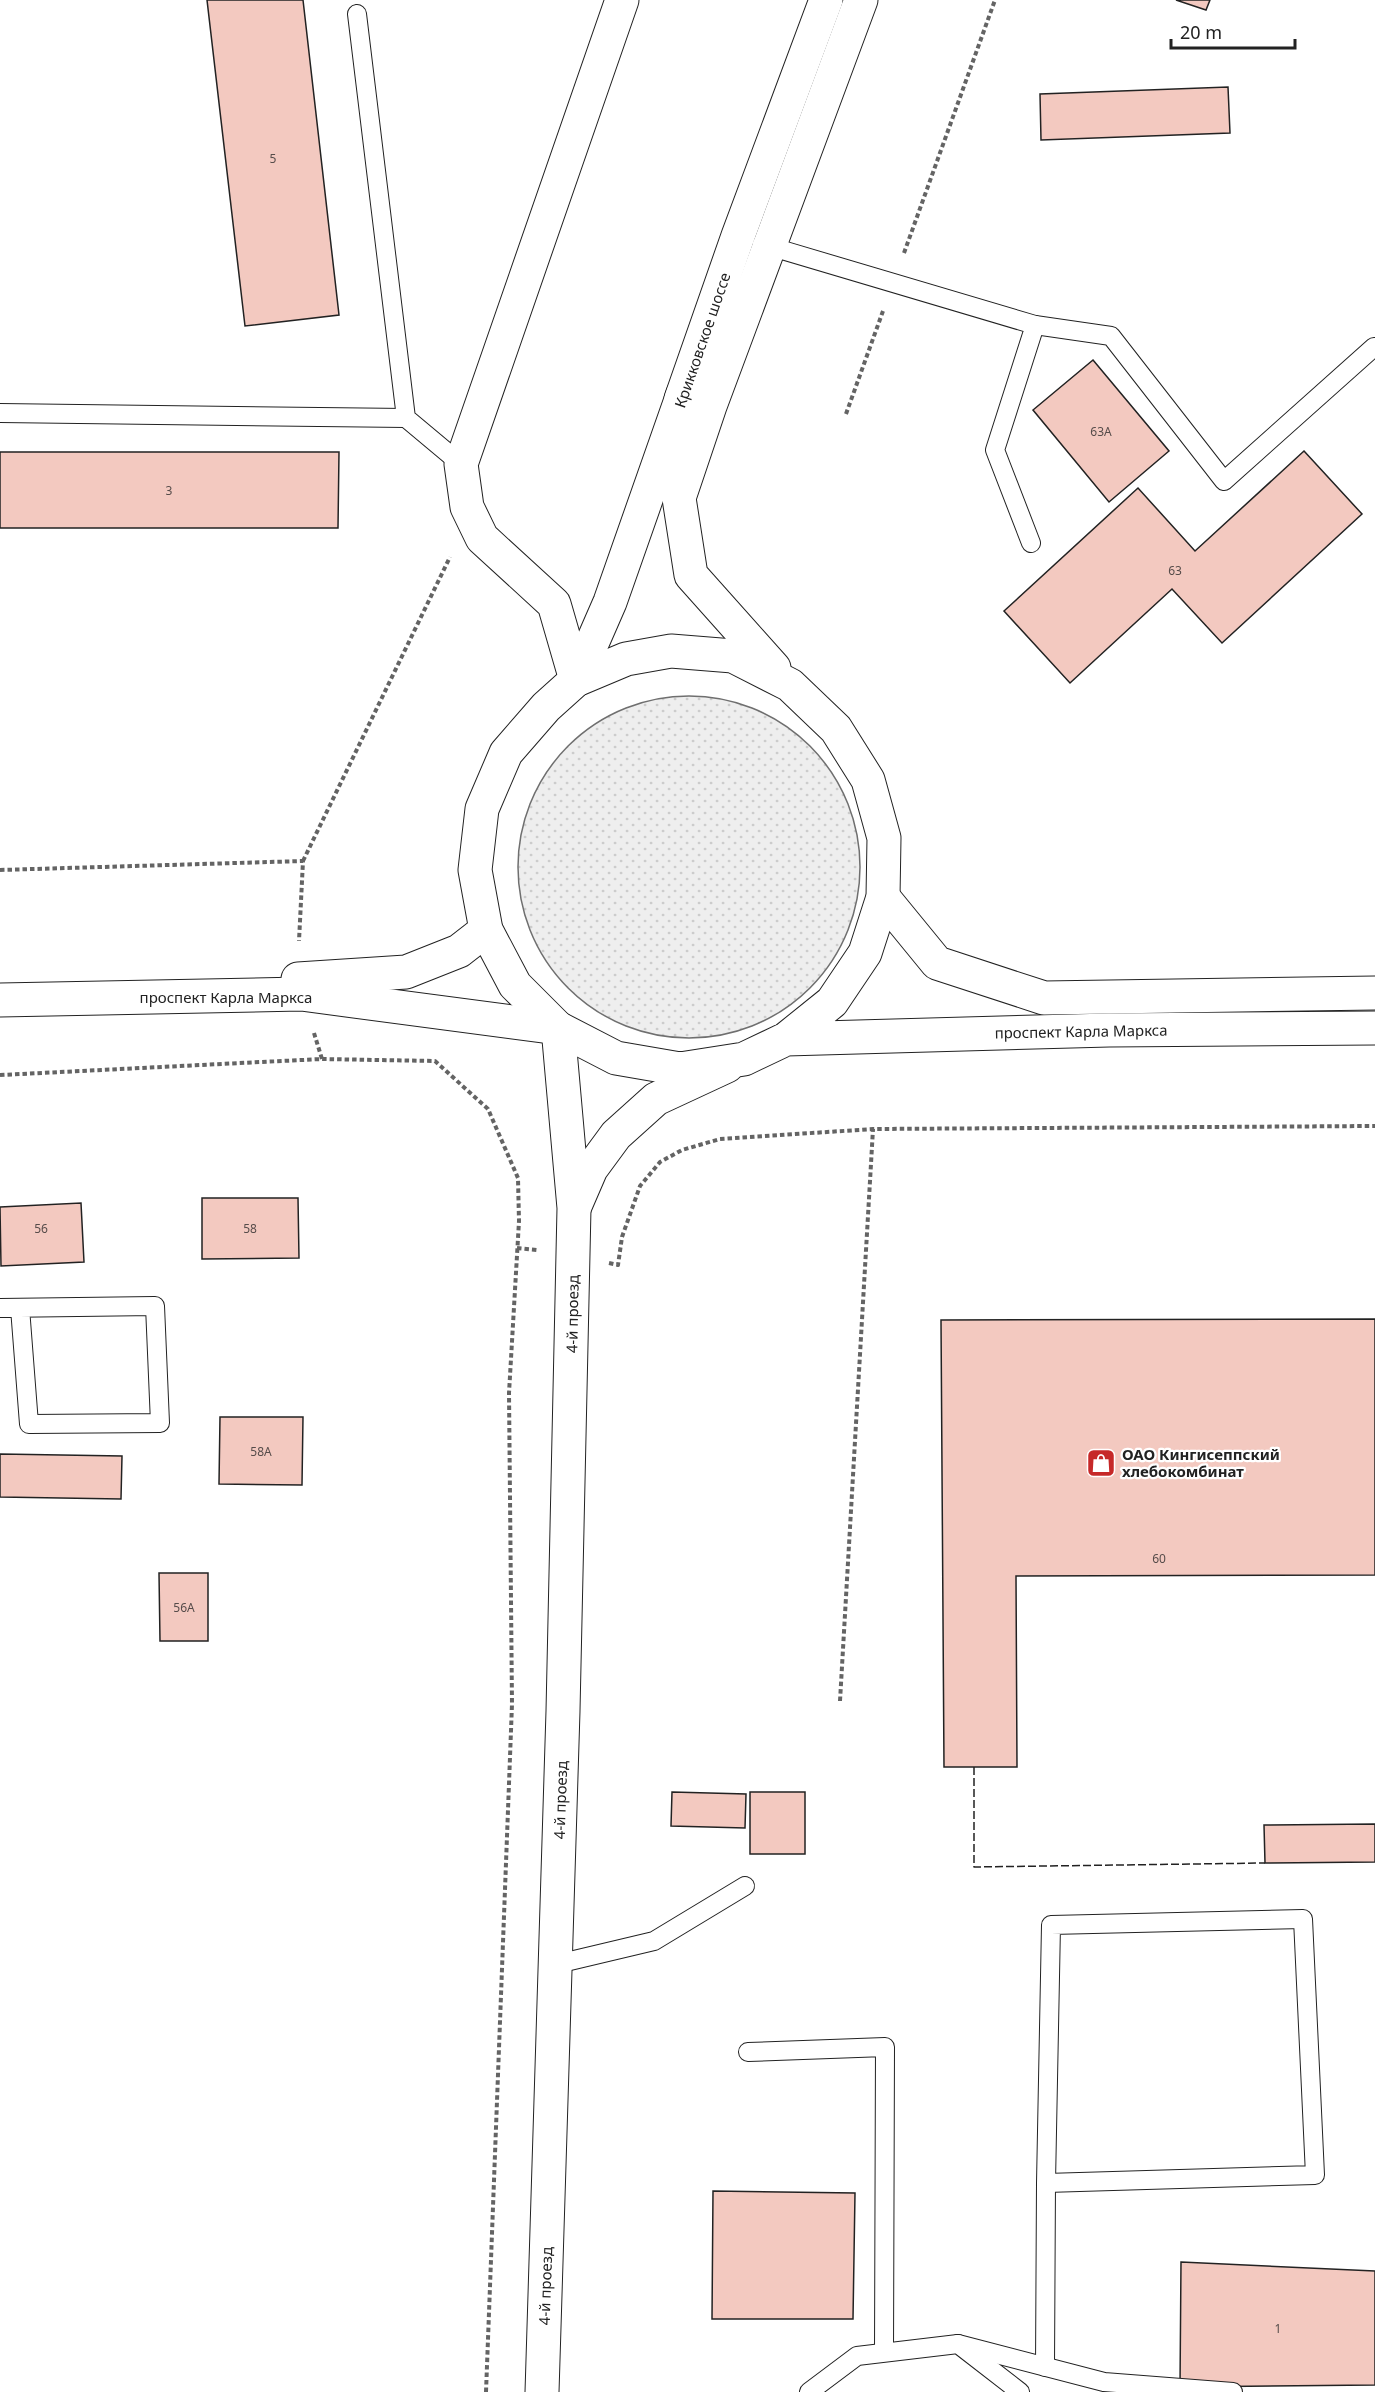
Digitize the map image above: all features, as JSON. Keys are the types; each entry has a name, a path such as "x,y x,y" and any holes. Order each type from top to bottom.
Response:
{"main road":[{"path":"576,680 554,604 482,538 467,507 461,464 622,0"},
{"name":"Крикковское шоссе","path":"576,680 610,602 738,236 826,0"},
{"path":"790,685 691,575 679,498 710,406 861,0"},
{"name":"проспект Карла Маркса","path":"671,651 733,656 790,685 836,729 868,780 884,838 882,897 865,953 832,1002 786,1039 744,1059 680,1069 616,1058 558,1028 515,985 486,930 475,870 482,809 506,753 546,707 576,680 626,659 671,651"},
{"path":"882,897 938,963 1044,998 1375,993"},
{"path":"0,983 297,979 406,972 459,951 486,930"},
{"name":"проспект Карла Маркса","path":"0,1000 301,994 558,1028"},
{"name":"4-й проезд","path":"542,2392 563,1711 574,1208 558,1028"},
{"name":"проспект Карла Маркса","path":"786,1039 1109,1030 1375,1028"},
{"name":"4-й проезд","path":"574,1208 591,1169 615,1136 656,1099 744,1059"}],"lane":[{"path":"357,14 406,418"},
{"path":"738,236 1035,325 1111,336 1224,481 1374,347"},
{"path":"1031,543 994,450 1035,325"},
{"path":"0,412 406,418 461,464"},
{"path":"0,1308 155,1306 160,1423 29,1424 20,1308"},
{"path":"554,1965 654,1941 745,1886"},
{"path":"1045,2367 1046,2183 1050,1925 1303,1919 1315,2175 1046,2183"},
{"path":"748,2052 885,2048 884,2352"},
{"path":"958,2344 1020,2392"},
{"path":"809,2392 857,2356 958,2344 1104,2382 1233,2392"}],"path":[{"path":"846,414 995,0"},
{"path":"297,979 303,861 471,515"},
{"path":"0,870 303,861"},
{"path":"0,1075 322,1059 435,1062 488,1109 518,1178 519,1221 509,1393 512,1704 486,2392"},
{"path":"618,1265 622,1237 640,1186 660,1162 682,1150 720,1139 873,1129 1375,1126"},
{"path":"840,1701 873,1129"}],"shaded area":[{"path":"689,696 722,700 754,709 784,725 810,746 831,772 847,802 856,834 860,867 856,900 847,932 831,962 810,988 784,1009 754,1025 722,1034 689,1038 656,1034 624,1025 594,1009 568,988 547,962 531,932 522,900 518,867 522,834 531,802 547,772 568,746 594,725 624,709 656,700"}],"building":[{"path":"207,0 303,0 339,315 245,326"},
{"path":"1176,0 1210,0 1206,10"},
{"path":"1228,87 1230,133 1041,140 1040,94"},
{"path":"1093,360 1169,451 1109,502 1033,410"},
{"path":"1304,451 1362,514 1222,643 1172,589 1070,683 1004,611 1138,488 1195,551"},
{"path":"0,452 339,452 338,528 0,528"},
{"path":"202,1198 298,1198 299,1258 202,1259"},
{"path":"81,1203 84,1262 1,1266 0,1207"},
{"path":"1375,1319 1375,1575 1016,1576 1017,1767 944,1767 941,1320"},
{"path":"220,1417 303,1417 302,1485 219,1484"},
{"path":"0,1454 122,1456 121,1499 0,1497"},
{"path":"159,1573 208,1573 208,1641 160,1641"},
{"path":"672,1792 746,1794 745,1828 671,1826"},
{"path":"750,1792 805,1792 805,1854 750,1854"},
{"path":"1375,1824 1375,1862 1265,1863 1264,1825"},
{"path":"713,2191 855,2193 853,2319 712,2319"},
{"path":"1181,2262 1375,2271 1375,2385 1180,2387"}],"fence":[{"path":"974,1767 974,1867 1265,1863"}],"place":[{"name":"ОАО Кингисеппский хлебокомбинат","path":"1101,1463"}]}
